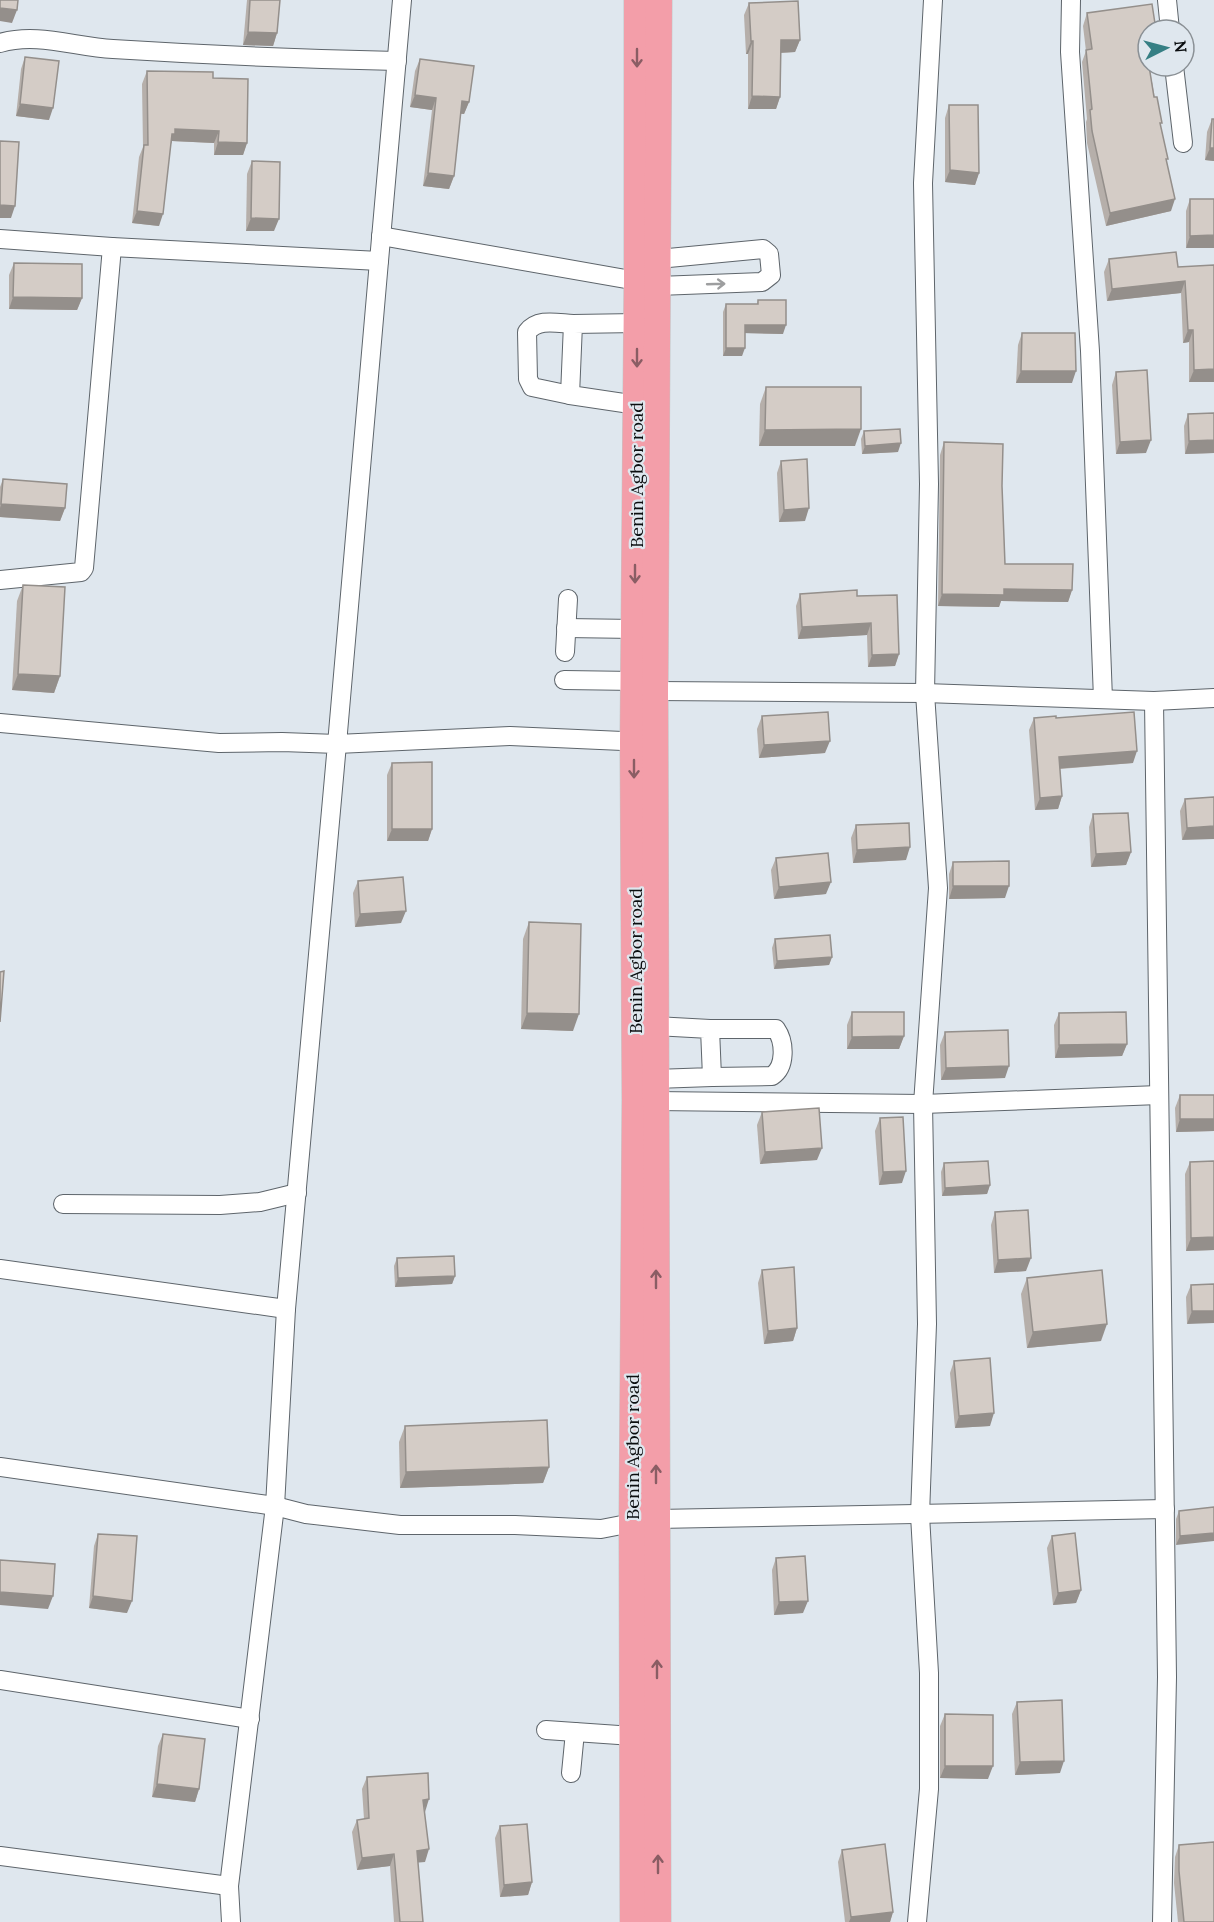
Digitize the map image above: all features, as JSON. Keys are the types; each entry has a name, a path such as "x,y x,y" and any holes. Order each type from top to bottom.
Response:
{"highway":[{"name":"Benin Agbor road","path":"637,0 647,283 645,686 635,1100 644,1521 658,1922"},
{"name":"Benin Agbor road","path":"645,686 635,628 637,323 647,283 658,259 659,0"},
{"name":"Benin Agbor road","path":"633,1922 633,1736 644,1521 655,1090 655,1026 644,742"}],"street":[{"path":"231,1922 229,1886 274,1506 286,1309 402,0"},
{"path":"917,1922 930,1789 929,1673 920,1515 927,1324 924,1104 938,888 925,693 929,484 923,183 933,0"},
{"path":"1071,0 1070,52 1090,351 1103,699"},
{"path":"1167,0 1169,18"},
{"path":"2,41 28,38 120,50 247,57 397,61"},
{"path":"1175,78 1183,143"},
{"path":"381,236 647,283 762,282 771,275 769,255 763,249 658,259"},
{"path":"0,239 112,248 379,261"},
{"path":"0,580 81,572 84,568 112,248"},
{"path":"637,323 540,322 526,332 528,379 532,387 637,405"},
{"path":"570,395 573,324"},
{"path":"565,652 568,600"},
{"path":"566,628 635,628"},
{"path":"564,680 645,686 1154,701 1214,698"},
{"path":"1154,701 1167,1677 1162,1922"},
{"path":"0,723 219,743 337,744 510,736 644,742"},
{"path":"655,1026 776,1029 782,1037 782,1064 779,1072 772,1076 712,1077 655,1090"},
{"path":"710,1029 712,1077"},
{"path":"655,1090 924,1104 1159,1095"},
{"path":"63,1204 220,1205 260,1202 297,1193"},
{"path":"0,1269 286,1309"},
{"path":"0,1467 274,1506 306,1514 400,1525 602,1528 644,1521 1165,1509"},
{"path":"0,1680 250,1719"},
{"path":"546,1730 633,1736"},
{"path":"571,1773 575,1732"},
{"path":"0,1856 229,1886"}],"building":[{"path":"0,0 18,0 17,10 0,8"},
{"path":"250,0 280,0 277,33 248,32"},
{"path":"798,1 800,40 781,40 780,97 752,96 753,41 751,41 749,3"},
{"path":"1152,4 1154,18 1136,18 1136,78 1151,78 1154,97 1157,97 1168,159 1166,159 1175,199 1110,213 1092,131 1086,50 1092,49 1087,13"},
{"path":"25,57 59,61 53,108 20,104"},
{"path":"420,59 474,66 469,102 462,101 454,176 428,173 436,98 415,95"},
{"path":"147,71 213,72 213,78 248,79 247,143 218,142 219,131 175,129 175,134 172,134 163,214 137,211 144,145 148,145"},
{"path":"949,105 978,105 979,173 950,170"},
{"path":"1212,119 1214,119 1214,148 1210,148"},
{"path":"0,141 19,142 15,206 0,205"},
{"path":"252,161 280,162 279,219 251,218"},
{"path":"1190,199 1214,199 1214,235 1190,236"},
{"path":"1176,252 1178,267 1214,265 1214,369 1194,370 1193,330 1188,330 1185,281 1112,289 1109,259"},
{"path":"14,263 82,264 82,298 13,297"},
{"path":"758,300 786,300 786,325 745,325 745,348 726,348 726,304 758,304"},
{"path":"1022,333 1075,333 1076,371 1021,371"},
{"path":"1147,370 1151,440 1120,442 1116,372"},
{"path":"766,387 861,387 861,429 765,430"},
{"path":"1214,413 1214,440 1189,441 1188,414"},
{"path":"900,429 901,443 865,446 864,431"},
{"path":"944,442 1003,444 1005,564 1073,564 1072,590 1004,589 1004,595 942,594"},
{"path":"807,459 809,508 784,510 781,461"},
{"path":"3,479 67,484 65,508 1,504"},
{"path":"23,585 65,587 60,676 18,674"},
{"path":"857,590 857,596 897,595 899,654 872,655 871,623 802,627 800,594"},
{"path":"828,712 830,741 764,745 762,716"},
{"path":"1134,712 1137,751 1059,757 1062,796 1040,798 1034,718"},
{"path":"432,762 432,829 392,829 392,763"},
{"path":"1214,797 1214,826 1187,828 1185,799"},
{"path":"1128,813 1131,852 1096,854 1093,814"},
{"path":"909,823 910,847 857,850 856,825"},
{"path":"828,853 831,882 779,887 776,858"},
{"path":"1009,861 1009,886 953,886 953,862"},
{"path":"403,877 406,911 360,914 358,881"},
{"path":"529,922 581,924 579,1014 527,1013"},
{"path":"830,935 832,957 777,961 775,939"},
{"path":"4,971 0,1022 0,972"},
{"path":"852,1012 904,1012 904,1036 852,1037"},
{"path":"1126,1012 1127,1044 1059,1045 1059,1013"},
{"path":"1008,1030 1009,1066 946,1068 945,1032"},
{"path":"1180,1095 1214,1095 1214,1119 1180,1119"},
{"path":"819,1108 822,1148 765,1152 762,1112"},
{"path":"903,1117 906,1171 883,1172 880,1118"},
{"path":"988,1161 990,1185 945,1188 944,1163"},
{"path":"1214,1161 1214,1237 1191,1238 1190,1162"},
{"path":"1028,1210 1031,1258 998,1260 995,1212"},
{"path":"454,1256 455,1276 398,1278 397,1258"},
{"path":"794,1267 797,1328 768,1331 762,1270"},
{"path":"1102,1270 1107,1324 1033,1332 1027,1278"},
{"path":"1214,1284 1214,1311 1192,1311 1191,1285"},
{"path":"990,1358 994,1413 959,1416 954,1361"},
{"path":"547,1420 549,1467 406,1472 405,1426"},
{"path":"1214,1507 1214,1533 1180,1536 1179,1511"},
{"path":"1075,1533 1081,1590 1058,1593 1052,1536"},
{"path":"98,1534 137,1536 132,1601 93,1596"},
{"path":"805,1556 808,1601 779,1602 776,1558"},
{"path":"0,1560 55,1564 53,1596 0,1592"},
{"path":"1062,1700 1064,1761 1020,1762 1017,1702"},
{"path":"945,1714 993,1715 993,1766 945,1766"},
{"path":"163,1734 205,1739 199,1789 157,1784"},
{"path":"428,1773 429,1799 423,1800 429,1849 417,1851 423,1922 400,1922 394,1854 362,1858 357,1820 369,1818 367,1777"},
{"path":"527,1824 532,1882 504,1885 500,1826"},
{"path":"1214,1842 1214,1922 1184,1922 1179,1845"},
{"path":"885,1844 893,1912 851,1917 842,1850"}]}
